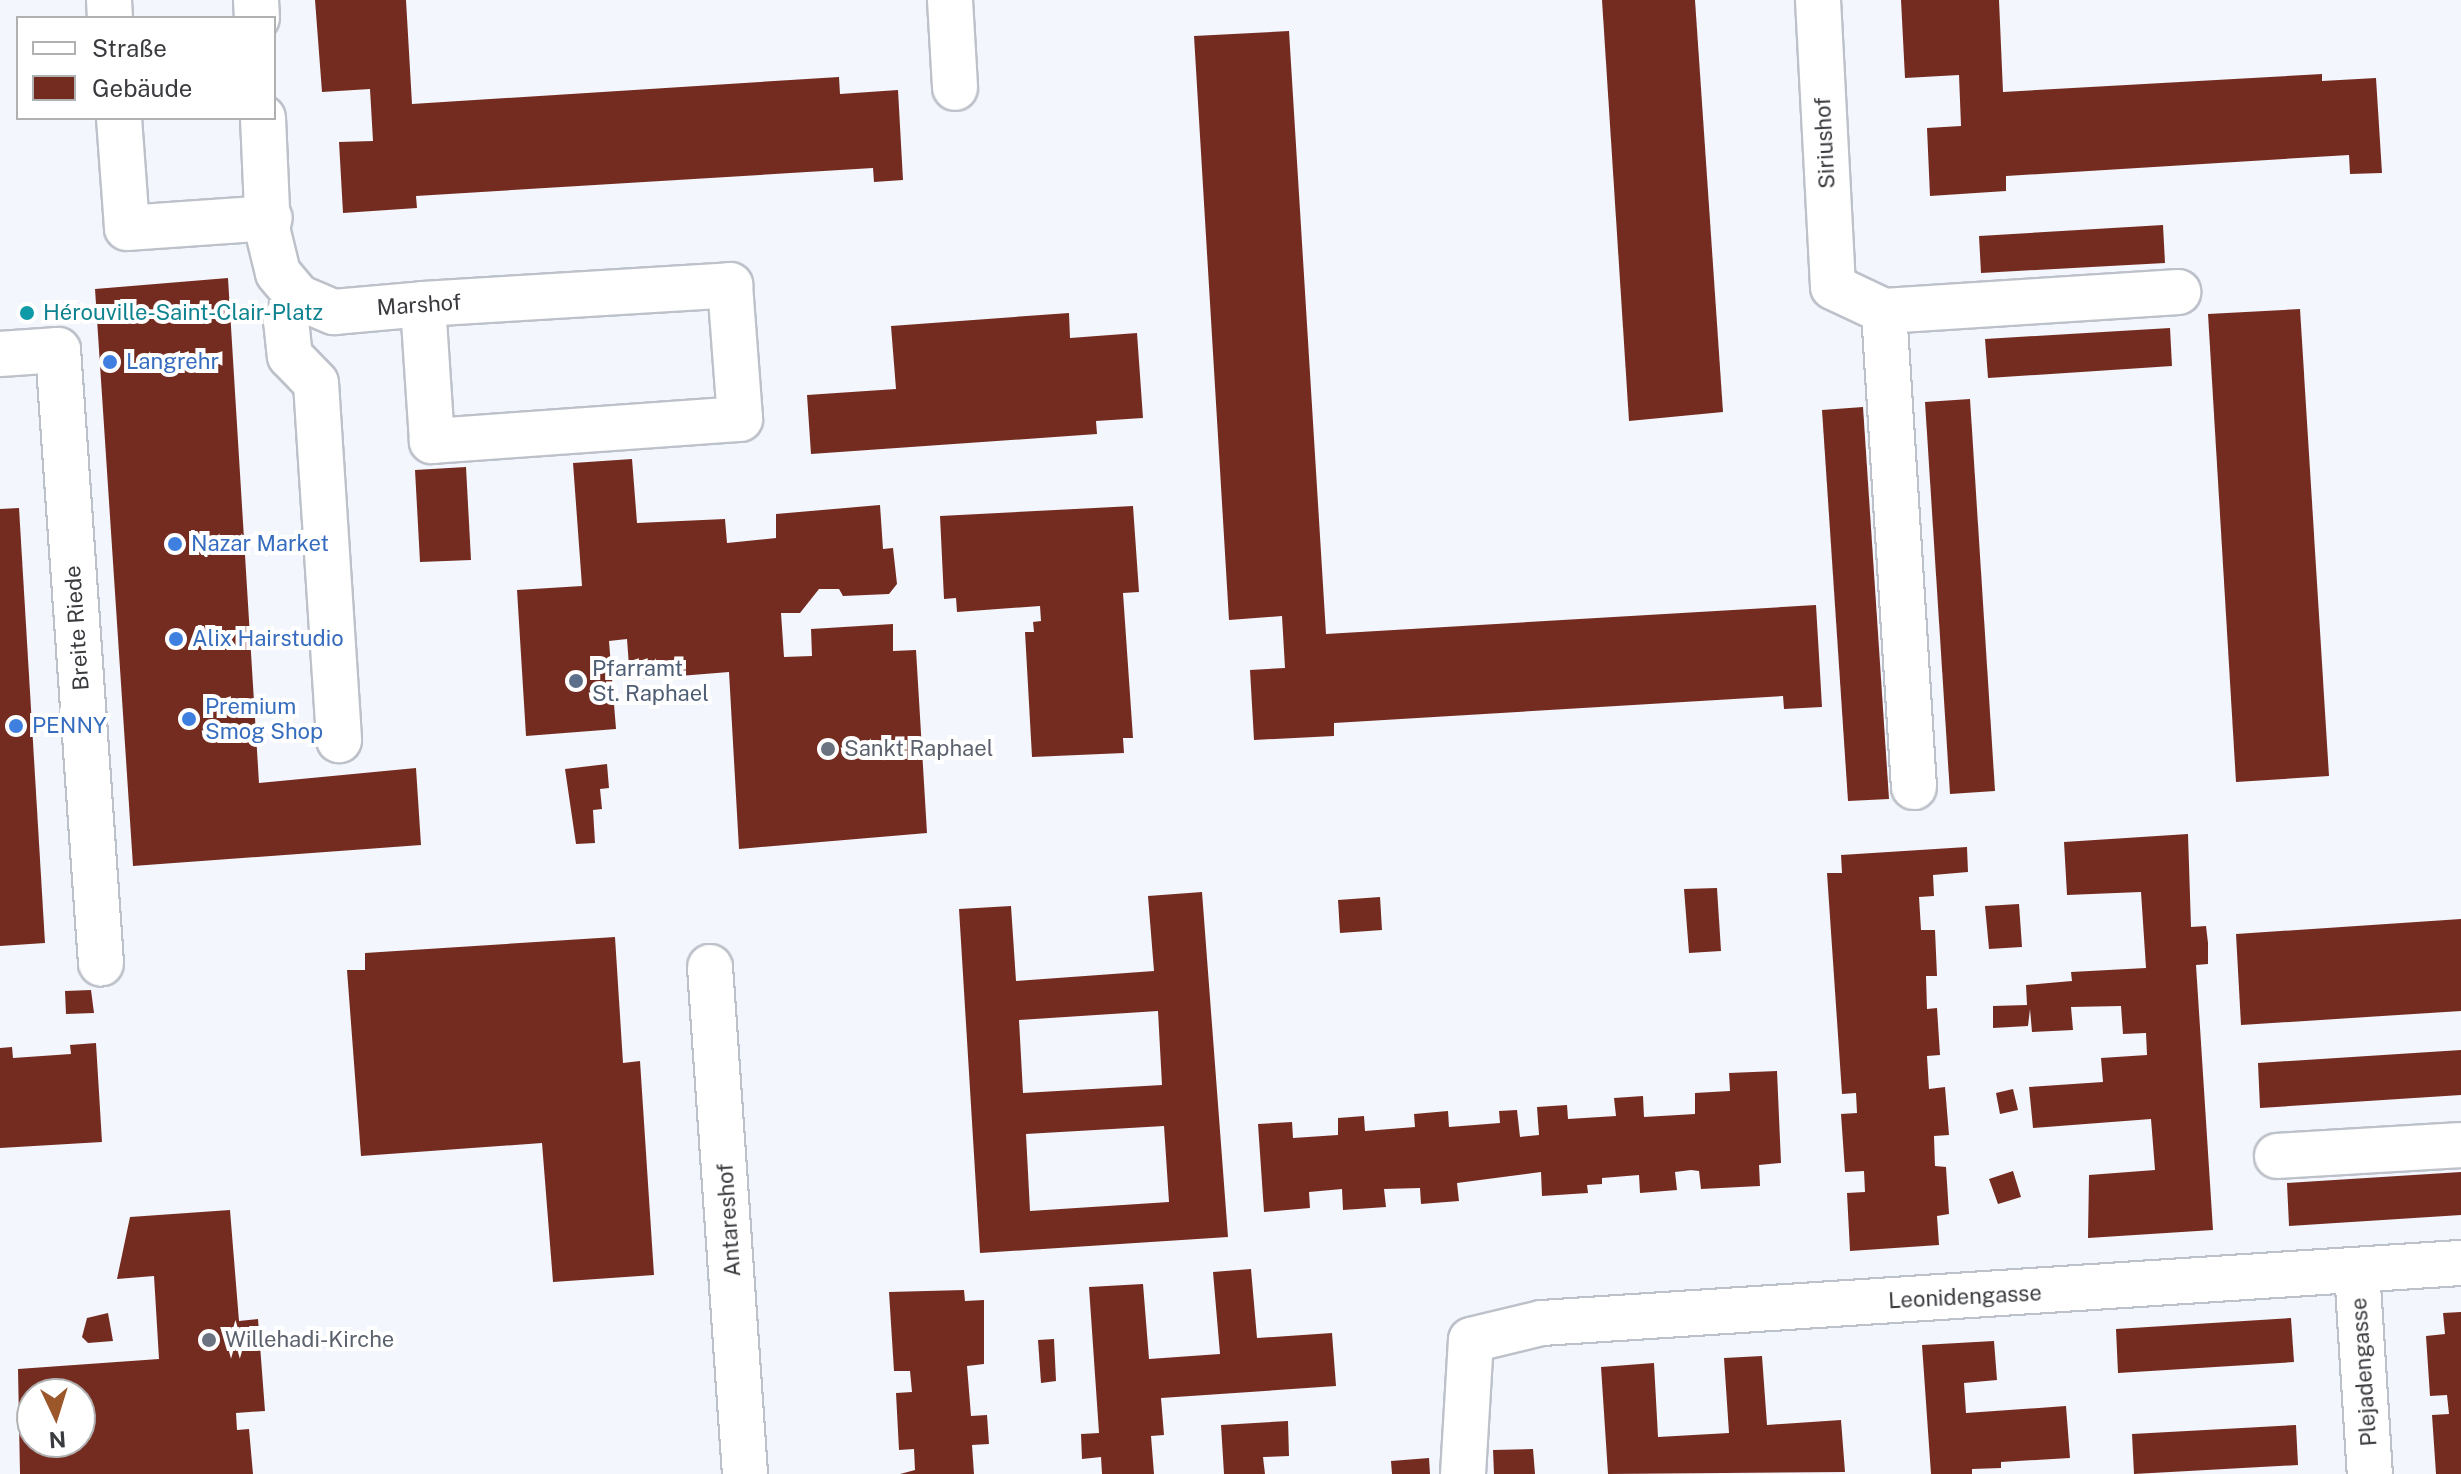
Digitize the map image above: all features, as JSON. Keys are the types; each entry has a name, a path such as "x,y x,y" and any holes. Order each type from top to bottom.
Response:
{"street":[{"path":"950,0 955,88"},
{"name":"Siriushof","path":"1818,0 1833,287 1884,311"},
{"path":"119,120 127,228 270,218"},
{"path":"263,120 270,218 278,273 298,297 286,320 290,356 316,383 339,740"},
{"name":"Marshof","path":"298,297 334,312 423,304 730,285 740,419 432,441 423,304"},
{"path":"1914,787 1884,311 2178,292"},
{"name":"Breite Riede","path":"0,354 58,350 101,963"},
{"name":"Antareshof","path":"710,967 745,1474"},
{"path":"2277,1156 2461,1145"},
{"name":"Leonidengasse","path":"1463,1474 1471,1340 1542,1323 2461,1263"},
{"name":"Plejadengasse","path":"2357,1270 2370,1474"}],"building":[{"path":"315,0 406,0 412,104 839,77 840,94 898,90 903,180 874,182 873,168 416,196 417,208 343,213 339,142 373,141 370,89 322,92"},
{"path":"1602,0 1695,0 1723,412 1629,421"},
{"path":"1901,0 1999,0 2003,92 2322,74 2322,81 2376,78 2382,173 2350,174 2349,155 2006,176 2006,191 1930,196 1927,128 1961,126 1959,75 1905,78"},
{"path":"1289,31 1326,634 1816,605 1822,707 1784,709 1783,696 1334,723 1334,736 1254,740 1250,670 1285,668 1282,616 1229,620 1194,36"},
{"path":"2163,225 2165,263 1981,273 1979,236"},
{"path":"228,278 259,783 416,768 421,845 133,866 95,289"},
{"path":"2300,309 2329,776 2236,782 2208,314"},
{"path":"1069,313 1070,338 1137,333 1143,418 1096,421 1097,434 811,454 807,395 896,389 891,326"},
{"path":"2170,328 2172,366 1988,378 1985,339"},
{"path":"1970,399 1995,791 1950,794 1925,402"},
{"path":"1863,407 1889,799 1848,801 1822,410"},
{"path":"632,459 637,523 725,519 727,543 776,538 776,514 880,505 883,549 893,548 897,584 889,594 843,596 839,589 819,589 800,613 781,613 784,657 812,656 811,629 893,624 893,651 916,650 927,833 739,849 729,672 630,680 627,639 609,641 616,729 526,736 517,590 582,586 573,463"},
{"path":"466,467 471,560 420,562 415,470"},
{"path":"1133,506 1139,592 1123,593 1133,738 1123,738 1124,753 1032,757 1025,632 1034,632 1033,622 1041,621 1040,606 957,612 956,598 944,599 940,516"},
{"name":"PENNY","path":"19,508 45,943 0,946 0,509"},
{"path":"607,764 609,788 600,789 602,809 593,810 595,843 576,844 565,769"},
{"path":"2188,834 2191,927 2206,926 2208,943 2208,964 2196,965 2213,1230 2088,1238 2089,1175 2155,1170 2151,1119 2033,1128 2029,1087 2103,1082 2101,1058 2147,1055 2146,1033 2123,1034 2121,1006 2071,1007 2073,1030 2032,1032 2030,1009 2028,1026 1993,1028 1993,1006 2027,1005 2026,985 2072,981 2071,972 2146,968 2141,892 2067,895 2064,842"},
{"path":"1967,847 1968,872 1933,875 1934,896 1919,897 1921,930 1935,930 1937,976 1926,976 1927,1009 1937,1008 1940,1055 1927,1056 1929,1089 1945,1087 1949,1135 1934,1136 1935,1166 1946,1167 1949,1214 1937,1216 1939,1245 1850,1251 1847,1193 1865,1192 1864,1171 1845,1172 1841,1114 1857,1113 1856,1093 1842,1094 1827,873 1842,873 1841,855"},
{"path":"1717,888 1721,951 1689,953 1684,889"},
{"path":"1202,892 1228,1237 980,1253 959,909 1011,906 1016,981 1154,971 1148,896","holes":["1158,1011 1162,1085 1023,1093 1019,1020","1164,1126 1169,1202 1030,1211 1026,1134"]},
{"path":"1380,897 1382,930 1340,933 1338,900"},
{"path":"2019,904 2022,947 1989,949 1985,906"},
{"path":"2461,919 2461,1011 2241,1025 2236,934"},
{"path":"615,937 623,1063 640,1061 654,1275 553,1282 542,1143 361,1156 347,970 365,970 365,953"},
{"path":"91,990 94,1013 66,1014 65,991"},
{"path":"96,1043 102,1142 0,1148 0,1048 12,1047 13,1058 71,1054 70,1045"},
{"path":"2461,1050 2461,1095 2260,1108 2258,1063"},
{"path":"1777,1071 1781,1163 1759,1165 1760,1186 1701,1189 1699,1171 1691,1170 1675,1172 1677,1190 1640,1193 1639,1175 1602,1178 1602,1184 1587,1185 1588,1193 1542,1196 1541,1172 1457,1183 1459,1201 1421,1204 1420,1188 1384,1189 1386,1207 1343,1210 1342,1189 1309,1192 1310,1208 1264,1212 1258,1124 1292,1122 1293,1138 1338,1135 1338,1118 1364,1116 1365,1131 1415,1127 1414,1114 1448,1111 1449,1127 1500,1123 1499,1111 1517,1110 1520,1137 1539,1135 1537,1107 1567,1105 1568,1119 1616,1116 1614,1098 1643,1096 1644,1117 1695,1114 1695,1093 1730,1091 1729,1073"},
{"path":"2013,1089 2018,1110 2000,1114 1996,1093"},
{"path":"2013,1171 2021,1197 1998,1204 1989,1179"},
{"path":"2461,1172 2461,1215 2289,1226 2287,1183"},
{"name":"Willehadi-Kirche","path":"230,1210 239,1321 258,1319 265,1411 236,1413 237,1430 249,1429 253,1474 20,1474 20,1458 96,1458 96,1378 18,1378 18,1369 159,1359 154,1276 117,1279 130,1217"},
{"path":"1251,1269 1257,1338 1332,1333 1336,1386 1161,1398 1164,1435 1151,1436 1154,1474 1102,1474 1101,1457 1082,1459 1081,1434 1099,1433 1089,1287 1143,1284 1149,1359 1220,1354 1213,1272"},
{"path":"964,1290 965,1301 984,1300 984,1364 967,1366 971,1416 987,1415 989,1444 972,1445 974,1474 900,1474 915,1470 914,1449 899,1450 896,1393 912,1392 910,1371 894,1371 889,1292"},
{"path":"2461,1312 2461,1474 2436,1474 2432,1415 2449,1414 2447,1395 2430,1396 2426,1336 2445,1334 2443,1313"},
{"path":"108,1313 113,1341 88,1343 82,1337 87,1318"},
{"path":"2291,1318 2294,1362 2118,1373 2116,1329"},
{"path":"1054,1339 1056,1381 1041,1383 1038,1340"},
{"path":"1994,1341 1997,1380 1964,1383 1966,1413 2066,1406 2070,1458 2001,1462 2001,1468 1972,1469 1972,1474 1931,1474 1922,1345"},
{"path":"1762,1356 1767,1425 1841,1420 1845,1472 1608,1474 1601,1367 1654,1363 1658,1437 1729,1433 1724,1358"},
{"path":"1288,1421 1289,1456 1263,1457 1265,1474 1224,1474 1221,1425"},
{"path":"2296,1425 2298,1465 2134,1474 2132,1434"},
{"path":"1533,1449 1535,1474 1494,1474 1493,1450"},
{"path":"1429,1458 1430,1474 1392,1474 1391,1461"}],"place":[{"name":"Hérouville-Saint-Clair-Platz","path":"27,313"},
{"name":"Langrehr","path":"110,362"},
{"name":"Nazar Market","path":"175,544"},
{"name":"Alix Hairstudio","path":"176,639"},
{"name":"Pfarramt St. Raphael","path":"576,681"},
{"name":"Premium Smog Shop","path":"189,719"},
{"name":"PENNY","path":"16,726"},
{"name":"Sankt Raphael","path":"828,749"},
{"name":"Willehadi-Kirche","path":"209,1340"}]}
